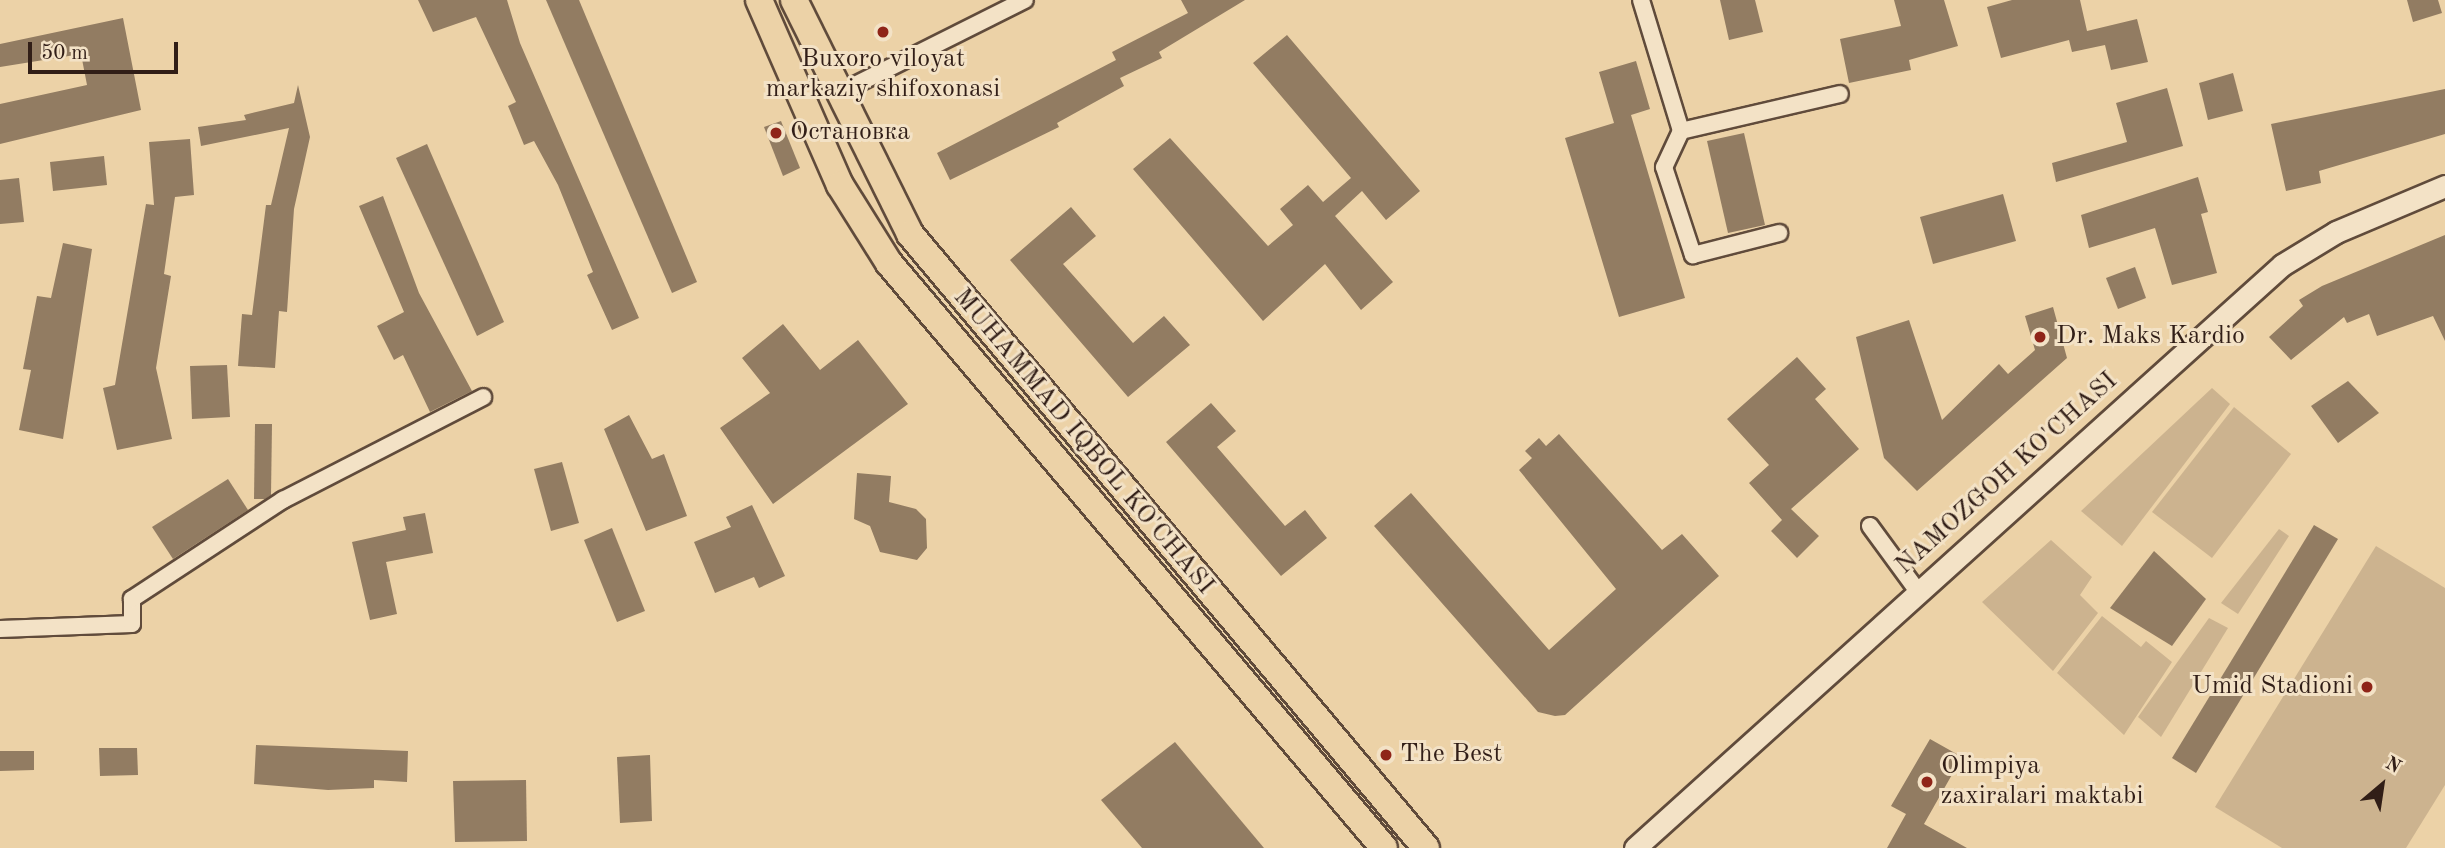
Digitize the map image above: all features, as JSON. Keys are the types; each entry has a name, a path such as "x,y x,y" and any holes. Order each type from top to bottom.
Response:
{"main road":[{"name":"MUHAMMAD IQBOL KO'CHASI","path":"759,0 840,186 889,263 1384,848"},
{"name":"MUHAMMAD IQBOL KO'CHASI","path":"793,0 837,94 910,234 1426,848"}],"street":[{"path":"837,94 1025,0"},
{"path":"1642,0 1681,131 1664,167 1693,255 1779,233"},
{"path":"1681,131 1840,94"},
{"name":"NAMOZGOH KO'CHASI","path":"1635,848 2282,265 2336,232 2445,186"},
{"path":"0,629 132,624 132,599 272,508 483,397"},
{"path":"1870,526 1919,593"}],"shaded area":[{"path":"2212,388 2230,404 2122,546 2081,511"},
{"path":"2234,407 2291,454 2212,558 2152,512"},
{"path":"2279,529 2289,536 2238,614 2221,603"},
{"path":"2051,540 2092,577 2080,595 2098,613 2053,671 1982,602"},
{"name":"Umid Stadioni","path":"2376,546 2445,588 2445,785 2406,848 2282,848 2215,807"},
{"path":"2102,616 2141,647 2146,641 2172,662 2124,735 2057,673"},
{"path":"2209,618 2228,628 2161,737 2138,717"}],"building":[{"path":"418,0 507,0 520,43 639,318 612,330 587,275 593,272 558,185 534,141 524,145 508,106 516,102 476,17 433,32"},
{"path":"546,0 579,0 697,282 672,293"},
{"path":"1181,0 1245,0 1159,52 1162,58 1120,78 1124,86 1057,123 1059,127 950,180 937,153 1116,60 1112,52 1188,13"},
{"path":"1720,0 1755,0 1763,32 1729,40"},
{"path":"1894,0 1944,0 1958,46 1909,60 1911,70 1849,83 1840,39 1901,26"},
{"path":"2012,0 2080,0 2087,31 2137,19 2148,62 2111,70 2105,45 2072,52 2069,40 2001,58 1987,7"},
{"path":"2407,0 2438,0 2442,13 2413,22"},
{"path":"123,18 141,110 0,144 0,104 87,85 81,54 0,67 0,44"},
{"path":"1287,35 1420,191 1386,220 1362,191 1335,216 1393,282 1361,310 1325,264 1263,321 1133,169 1170,138 1268,246 1293,225 1280,209 1308,185 1323,202 1351,178 1253,63"},
{"path":"1636,61 1650,109 1631,115 1685,298 1619,317 1565,138 1614,123 1599,72"},
{"path":"2233,73 2243,111 2208,120 2199,83"},
{"path":"298,85 310,137 294,209 287,312 279,311 275,368 238,366 242,314 252,315 266,205 271,205 289,128 201,146 198,127 246,120 244,115 294,103"},
{"path":"2167,88 2183,146 2056,182 2052,163 2127,142 2116,103"},
{"path":"2445,89 2445,134 2319,171 2321,183 2286,191 2271,124"},
{"path":"781,121 800,168 783,176 764,127"},
{"path":"1744,133 1765,225 1728,233 1707,141"},
{"path":"190,139 194,195 175,197 164,274 171,276 156,368 172,439 117,450 103,388 115,385 146,204 154,205 149,142"},
{"path":"427,144 504,322 477,336 396,158"},
{"path":"104,156 107,185 53,191 50,162"},
{"path":"2198,177 2208,212 2201,214 2217,273 2172,285 2155,228 2089,248 2081,215"},
{"path":"19,178 24,222 0,224 0,180"},
{"path":"2003,194 2016,241 1933,264 1920,217"},
{"path":"383,196 419,293 472,391 430,412 403,355 394,360 377,326 404,312 359,206"},
{"path":"1071,207 1096,236 1063,264 1133,343 1164,316 1190,345 1128,397 1010,260"},
{"path":"2445,235 2445,341 2433,316 2377,336 2369,314 2347,323 2344,317 2291,360 2269,337 2303,306 2299,300 2322,286"},
{"path":"63,243 92,249 63,439 19,430 31,370 23,369 37,296 51,298"},
{"path":"2135,267 2146,298 2118,309 2106,278"},
{"path":"2053,307 2067,358 1917,491 1884,458 1856,337 1909,320 1942,420 1999,364 2008,374 2035,350 2025,316"},
{"path":"783,324 820,370 858,340 908,404 773,504 720,428 770,393 742,358"},
{"path":"1797,357 1826,389 1815,399 1859,449 1791,509 1819,536 1797,558 1771,531 1782,520 1749,483 1769,465 1727,419"},
{"path":"227,365 230,417 192,419 190,366"},
{"path":"2348,381 2379,413 2338,443 2311,406"},
{"path":"1211,403 1236,431 1217,447 1285,526 1305,510 1327,538 1281,576 1166,442"},
{"path":"629,415 652,459 664,454 687,516 646,531 604,429"},
{"path":"255,424 272,424 271,495 265,499 254,499"},
{"path":"1559,434 1662,550 1682,534 1719,576 1565,715 1555,716 1538,712 1374,526 1411,493 1549,650 1616,589 1519,470 1532,458 1525,451 1539,438 1546,446"},
{"path":"562,462 579,523 551,531 534,469"},
{"path":"857,473 891,476 889,502 916,509 926,519 927,548 917,560 880,552 870,526 854,519"},
{"path":"228,479 248,510 173,559 152,527"},
{"path":"752,505 785,576 759,588 754,577 715,593 694,542 731,527 726,517"},
{"path":"425,513 433,553 386,562 397,614 370,620 352,542 406,530 403,517"},
{"path":"2314,525 2338,539 2196,773 2172,758"},
{"path":"612,528 645,611 617,622 584,540"},
{"path":"2154,551 2206,599 2172,646 2110,608"},
{"name":"Olimpiya zaxiralari maktabi","path":"1930,739 1962,757 1924,824 1967,848 1887,848 1906,814 1891,806"},
{"path":"1175,742 1264,848 1142,848 1101,800"},
{"path":"256,745 408,751 407,782 374,780 374,788 328,790 254,784"},
{"path":"99,748 137,748 138,775 100,776"},
{"path":"0,751 34,751 34,770 0,771"},
{"path":"650,755 652,821 620,823 617,757"},
{"path":"526,780 527,841 455,842 453,781"}],"place":[{"name":"Buxoro viloyat markaziy shifoxonasi","path":"883,32"},
{"name":"Остановка","path":"776,133"},
{"name":"Dr. Maks Kardio","path":"2040,337"},
{"name":"Umid Stadioni","path":"2367,687"},
{"name":"The Best","path":"1386,755"},
{"name":"Olimpiya zaxiralari maktabi","path":"1927,782"}]}
